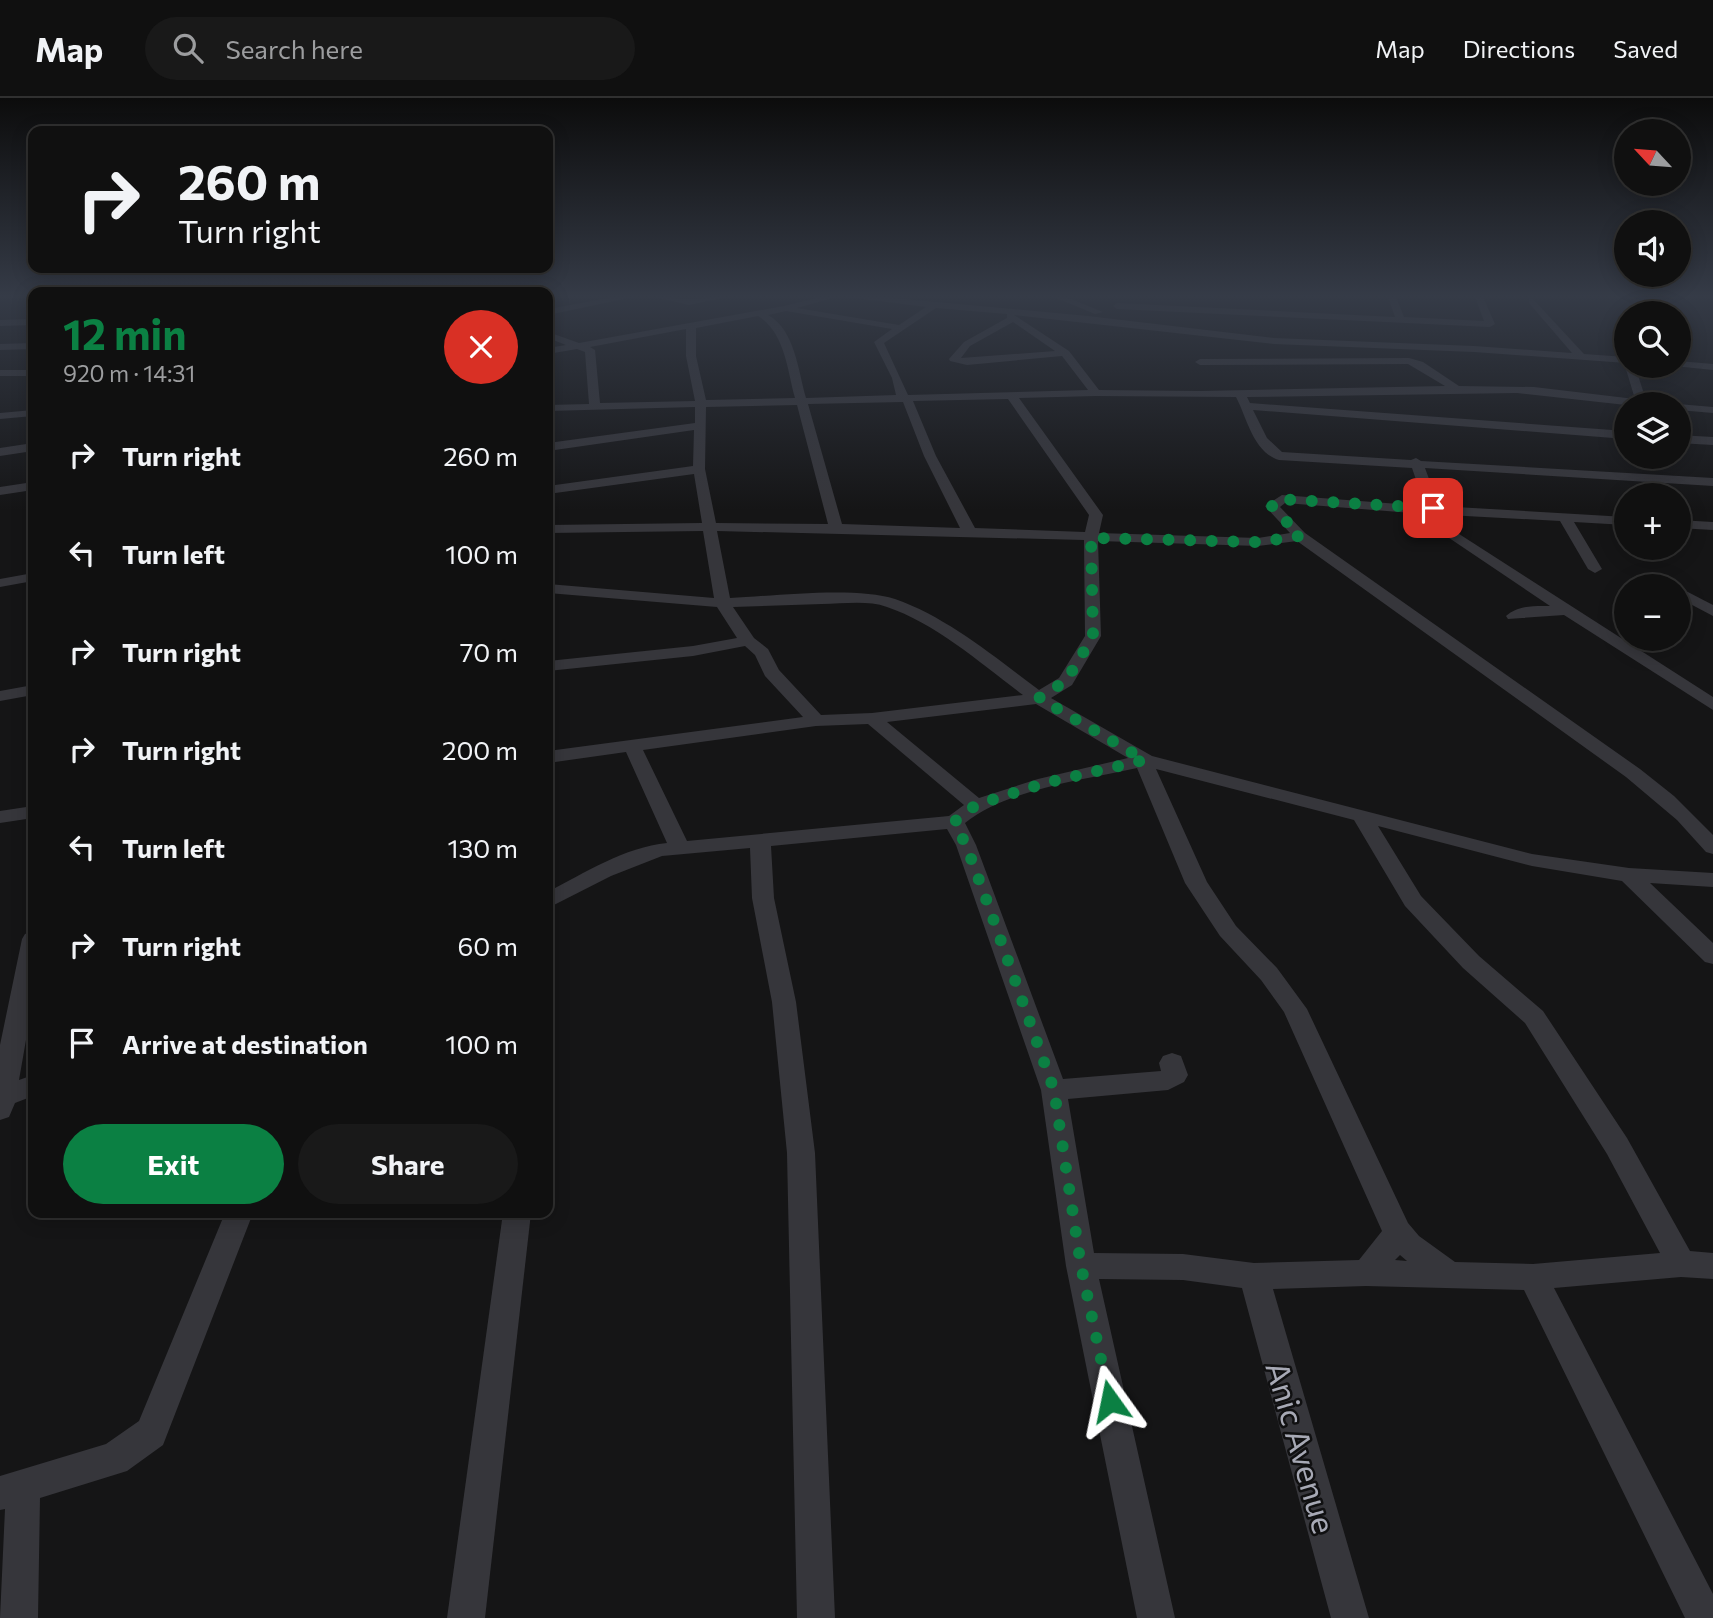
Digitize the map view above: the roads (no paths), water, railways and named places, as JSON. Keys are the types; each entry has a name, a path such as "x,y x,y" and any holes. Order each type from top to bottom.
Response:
{"street":[{"path":"592,368 595,406"},
{"path":"694,368 701,402 699,469 723,603 729,617 748,641 762,653 771,672 816,721"},
{"path":"793,368 836,528"},
{"path":"892,368 901,396 907,399 926,446 970,533"},
{"path":"1077,368 1096,393"},
{"path":"553,408 1096,393 1184,395 1196,384 1199,368"},
{"path":"1425,368 1456,389"},
{"path":"4,373 28,373"},
{"path":"1196,384 1239,393 1456,389 1614,396"},
{"path":"1330,392 1334,414"},
{"path":"1239,393 1248,405 1270,453 1279,456 1713,482"},
{"path":"553,756 816,721 872,718 1039,698 1066,681 1093,636 1091,538 1096,516 1012,397"},
{"path":"1248,405 1334,414 1614,434"},
{"path":"1691,408 1713,410"},
{"path":"0,416 28,413"},
{"path":"553,446 700,426"},
{"path":"1691,440 1713,441"},
{"path":"0,452 28,448"},
{"path":"1416,463 1433,508"},
{"path":"553,489 699,469"},
{"path":"0,491 28,487"},
{"path":"1614,520 1278,499 1272,506 1300,536 1530,697 1660,793 1693,824 1713,848"},
{"path":"1416,509 1421,515 1713,705"},
{"path":"1563,517 1595,569"},
{"path":"1706,525 1713,542"},
{"path":"553,529 836,528 1258,542 1300,536"},
{"path":"0,583 28,578"},
{"path":"553,589 723,603 822,599 868,599 891,603 952,634 1039,698 1145,760 1532,860 1629,875 1713,880"},
{"path":"1691,599 1713,611"},
{"path":"1514,616 1525,611 1566,610"},
{"path":"553,665 692,651 748,641"},
{"path":"0,696 28,691"},
{"path":"872,718 976,805"},
{"path":"632,746 679,847"},
{"path":"553,898 603,871 659,850 954,822 976,805 1045,783 1145,760"},
{"path":"1145,760 1147,774 1196,883 1228,931 1269,974 1295,1009 1397,1231 1409,1245 1449,1275"},
{"path":"0,817 28,813"},
{"path":"1360,814 1413,901 1471,962 1534,1017 1618,1146 1681,1264"},
{"path":"954,822 971,858 1054,1090 1081,1266 1157,1618"},
{"path":"760,840 763,898 784,1002 801,1153 816,1618"},
{"path":"1629,875 1713,956"},
{"path":"1,1101 28,964"},
{"path":"1054,1090 1168,1080 1175,1075 1172,1063"},
{"path":"1,1101 28,1088"},
{"path":"19,1618 11,1489 115,1459 151,1433 237,1218"},
{"path":"466,1618 516,1218"},
{"path":"1366,1273 1390,1245 1397,1231"},
{"path":"1081,1266 1183,1267 1254,1276 1366,1273 1533,1277 1681,1264 1713,1266"},
{"name":"Anic Avenue","path":"1254,1276 1350,1618"},
{"path":"1533,1277 1705,1618"}]}
